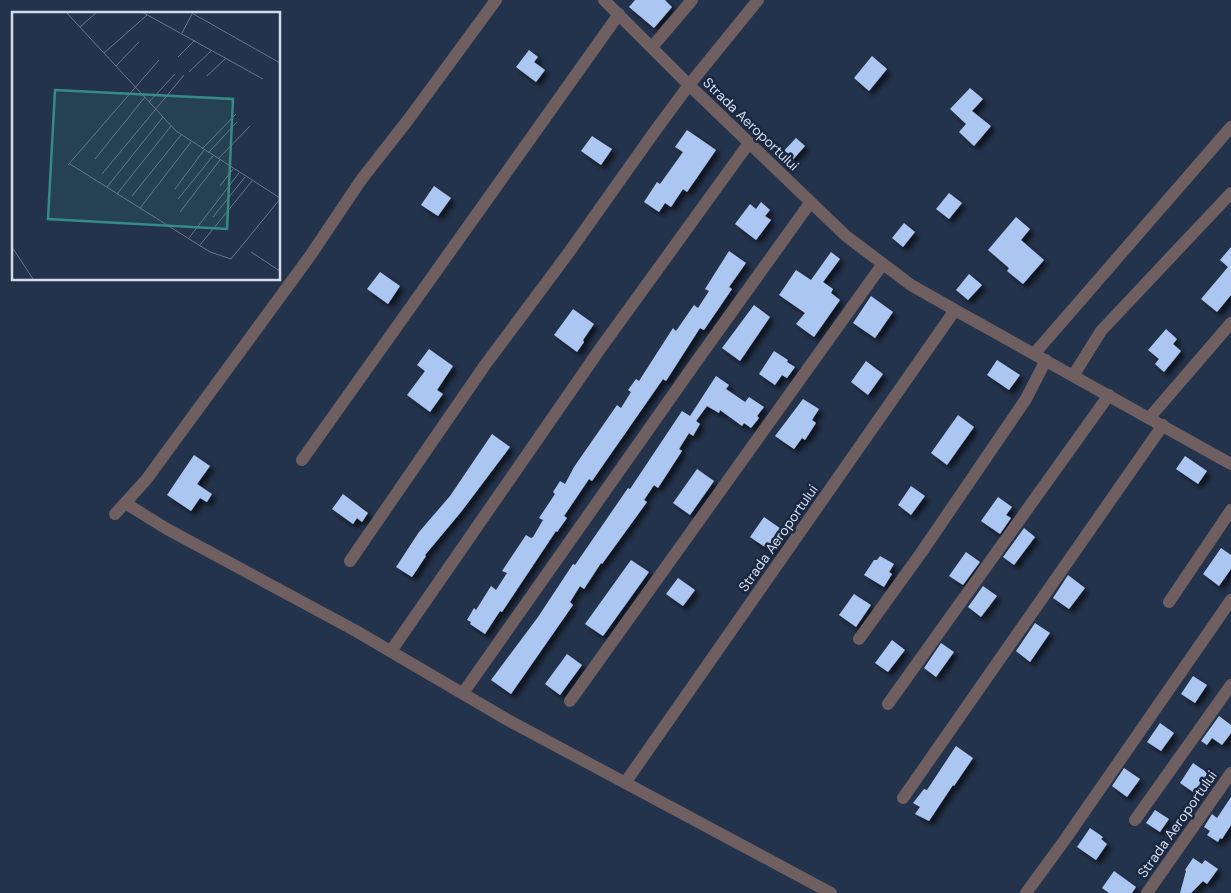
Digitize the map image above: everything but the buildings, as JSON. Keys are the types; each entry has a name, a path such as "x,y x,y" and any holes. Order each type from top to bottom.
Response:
{"street":[{"path":"115,514 146,480 310,256 361,180 408,120 496,0"},
{"name":"Strada Aeroportului","path":"604,0 688,85 810,203 846,236 882,264 911,285 1163,424 1231,464"},
{"path":"652,47 692,0"},
{"path":"350,561 486,365 688,85 758,0"},
{"path":"302,460 619,14"},
{"path":"1034,354 1231,126"},
{"path":"392,651 600,349 749,143"},
{"path":"1073,376 1101,331 1231,193"},
{"path":"463,693 810,203"},
{"path":"570,701 882,264"},
{"name":"Strada Aeroportului","path":"625,783 955,310"},
{"path":"1150,417 1231,323"},
{"path":"859,639 921,554 1026,399 1046,360"},
{"path":"888,704 1109,395"},
{"path":"903,798 1163,424"},
{"path":"125,503 166,528 392,651 506,719 831,893"},
{"path":"1169,602 1231,510"},
{"path":"1026,893 1231,600"},
{"path":"1135,820 1231,685"},
{"name":"Strada Aeroportului","path":"1147,893 1231,773"}]}
